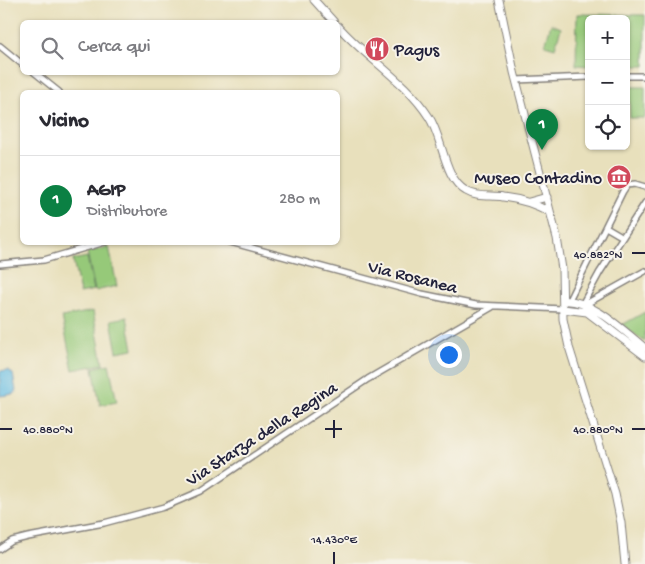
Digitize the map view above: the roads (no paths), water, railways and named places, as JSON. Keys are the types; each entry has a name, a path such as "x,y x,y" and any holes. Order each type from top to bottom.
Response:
{"street":[{"path":"314,0 332,20"},
{"path":"499,0 516,80 547,197 562,269 566,301"},
{"path":"340,28 396,78 421,106 438,133 454,178 465,190 482,196 529,202 550,212"},
{"path":"0,46 20,62"},
{"path":"38,75 56,90"},
{"path":"630,76 645,76"},
{"path":"516,80 585,77"},
{"path":"625,564 621,523 615,494 568,347 563,309 627,186 635,184 645,187"},
{"path":"529,202 547,197"},
{"path":"584,303 645,203"},
{"path":"606,227 623,237"},
{"path":"0,264 44,260 95,245"},
{"name":"Via Rosanea","path":"241,245 422,294 492,307 563,309"},
{"path":"584,303 645,271"},
{"path":"566,301 584,303 645,348"},
{"name":"Via Starza della Regina","path":"0,549 12,541 112,521 164,507 201,491 368,379 492,307"},
{"path":"563,309 587,312 645,356"}],"water":[{"path":"8,370 13,374 16,391 14,394 0,396 0,371"}],"place":[{"name":"Pagus","path":"377,49"},
{"name":"AGIP","path":"542,150"},
{"name":"Museo Contadino","path":"619,177"}]}
